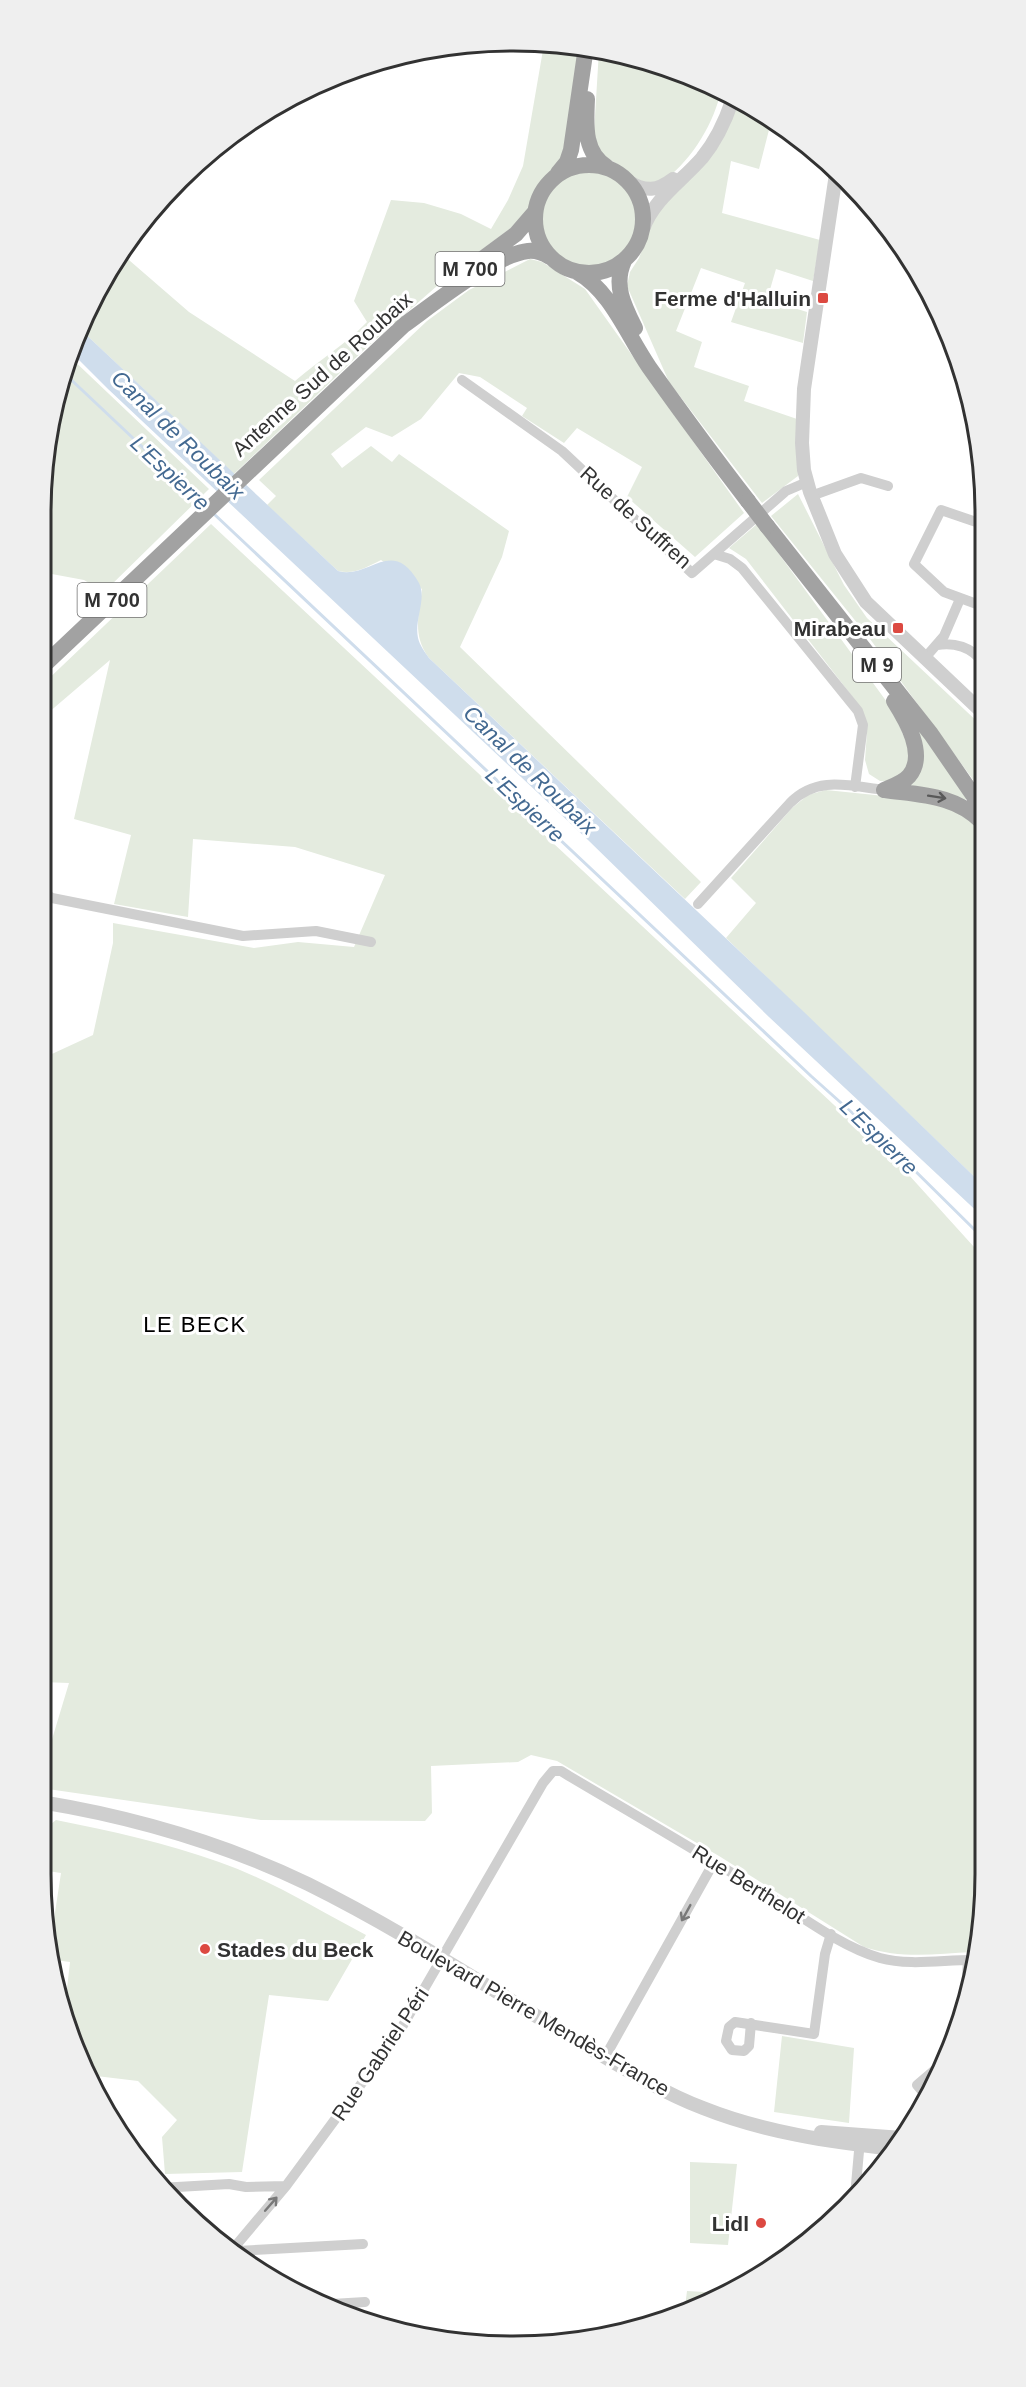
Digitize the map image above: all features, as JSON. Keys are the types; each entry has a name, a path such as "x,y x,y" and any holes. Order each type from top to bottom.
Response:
{"highway":[{"path":"585,57 571,150 567,162 542,192 535,212 537,236 550,256 564,267 576,272 601,272 624,261 635,248 643,229 641,204 629,182 596,159 588,139 588,89 591,58"},
{"path":"556,176 579,166 596,165 608,168"},
{"name":"M 700","path":"404,325 431,298 516,234 535,212"},
{"name":"Antenne Sud de Roubaix","path":"51,658 404,325 468,280 514,255 531,251 550,256"},
{"name":"M 9","path":"624,261 619,279 623,301 665,388"},
{"name":"M 9","path":"576,272 599,289 665,388 748,501 931,734 975,798"},
{"path":"843,621 852,640 878,674 912,736 915,762 912,773 903,782 885,790"},
{"path":"885,790 951,800 975,816"}],"street":[{"path":"629,182 648,190 662,187 675,178 705,141 722,102"},
{"path":"643,229 651,210 695,166 711,146 730,106"},
{"path":"835,181 804,389 802,443 807,482 835,554 858,592 873,611 975,706"},
{"name":"Rue de Suffren","path":"462,380 562,451 692,573 786,492 807,482"},
{"path":"811,496 861,478 888,486"},
{"path":"975,522 941,510 914,564 940,590 975,604"},
{"path":"714,554 730,559 742,568 858,711 863,725 855,787"},
{"path":"924,659 946,634 960,599"},
{"path":"937,645 948,644 965,648 975,653"},
{"path":"698,904 797,795 819,785 885,790"},
{"path":"51,897 243,936 316,931 371,942"},
{"name":"Rue Berthelot","path":"543,1783 550,1773 561,1771 831,1934 865,1952 888,1960 908,1962 967,1960"},
{"name":"Rue Gabriel Péri","path":"237,2245 286,2186 398,2034 543,1783"},
{"name":"Boulevard Pierre Mendès-France","path":"51,1804 139,1821 237,1854 325,1893 660,2088 692,2103 759,2125 860,2140 886,2147"},
{"path":"606,2057 714,1862"},
{"path":"751,2023 814,2034 826,1947 831,1934"},
{"path":"921,2090 917,2085 928,2075"},
{"name":"Boulevard Pierre Mendès-France","path":"860,2140 891,2139"},
{"path":"856,2183 860,2140"},
{"path":"173,2187 229,2184 246,2187 286,2186"},
{"path":"240,2247 363,2244"},
{"path":"343,2303 365,2302"}],"shaded area":[{"path":"543,52 579,56 567,136 558,168 549,173 540,184 530,207 515,225 461,265 366,348 234,474 86,335 127,259 189,312 295,381 367,322 354,301 391,200 424,203 461,214 491,229 508,200 523,166"},
{"path":"598,59 662,76 719,100 705,133 697,145 680,166 659,184 637,181 625,169 603,155 599,150 594,133"},
{"path":"733,107 769,129 759,169 731,161 722,213 820,240 813,281 776,269 769,293 788,301 791,307 807,312 803,343 731,322 745,283 701,268 676,331 702,342 694,367 749,386 744,401 797,419 798,476 762,503 669,382 627,286 630,272 639,258 654,212"},
{"path":"589,171 607,174 623,185 634,201 637,219 634,237 623,253 607,264 589,267 571,264 555,253 544,237 541,219 544,201 555,185 571,174"},
{"path":"530,259 542,262 585,289 744,513 695,557 627,497 642,467 577,428 564,443 522,416 527,408 480,377 459,373 421,419 392,437 366,427 331,454 342,468 371,446 392,462 399,454 509,531 502,557 460,647 701,882 685,899 429,658 420,641 418,625 422,589 381,560 355,571 338,571 267,505 276,496 259,480 427,321 469,290"},
{"path":"76,363 209,489 104,592 84,580 51,574 51,513 55,453 67,393"},
{"path":"798,494 844,585 867,618 975,719 975,782 870,639 771,516"},
{"path":"211,524 908,1174 975,1248 975,1874 968,1952 904,1954 864,1947 719,1856 557,1761 531,1755 518,1762 431,1766 432,1813 425,1821 261,1820 51,1789 51,1743 69,1683 51,1682 51,1054 93,1035 113,943 113,923 254,948 298,942 354,947 385,875 295,847 193,839 188,917 114,904 131,835 74,819 110,660 51,710 51,676"},
{"path":"757,524 892,709 910,750 907,768 892,782 880,781 869,774 865,760 867,732 855,700 746,559 729,548"},
{"path":"917,727 967,798 965,800 906,784"},
{"path":"826,790 943,802 975,823 975,1177 726,938 756,903 731,878 792,808 808,795"},
{"name":"Stades du Beck","path":"56,1820 138,1838 219,1862 276,1886 366,1935 328,2001 269,1995 242,2172 165,2174 162,2137 177,2120 138,2081 98,2076 86,2051 67,1994 70,1962 59,1961 54,1921 61,1873 51,1872 51,1824"},
{"path":"782,2036 854,2048 849,2123 774,2112"},
{"path":"690,2162 737,2164 728,2245 690,2243"},
{"path":"687,2291 708,2292 690,2301 686,2303"}],"water":[{"name":"Canal de Roubaix","path":"86,335 338,571 360,570 390,560 399,562 409,569 421,589 417,631 421,646 429,658 804,1012 975,1177 975,1210 769,1017 588,840 78,359"}],"waterway":[{"name":"L'Espierre","path":"71,380 205,506"},
{"name":"L'Espierre","path":"214,514 811,1076 897,1153 975,1230"}],"place":[{"name":"Ferme d'Halluin","path":"823,298"},
{"name":"Mirabeau","path":"898,628"},
{"name":"Stades du Beck","path":"205,1949"},
{"name":"Lidl","path":"761,2223"}],"district":[{"name":"LE BECK","path":"195,1324"}]}
